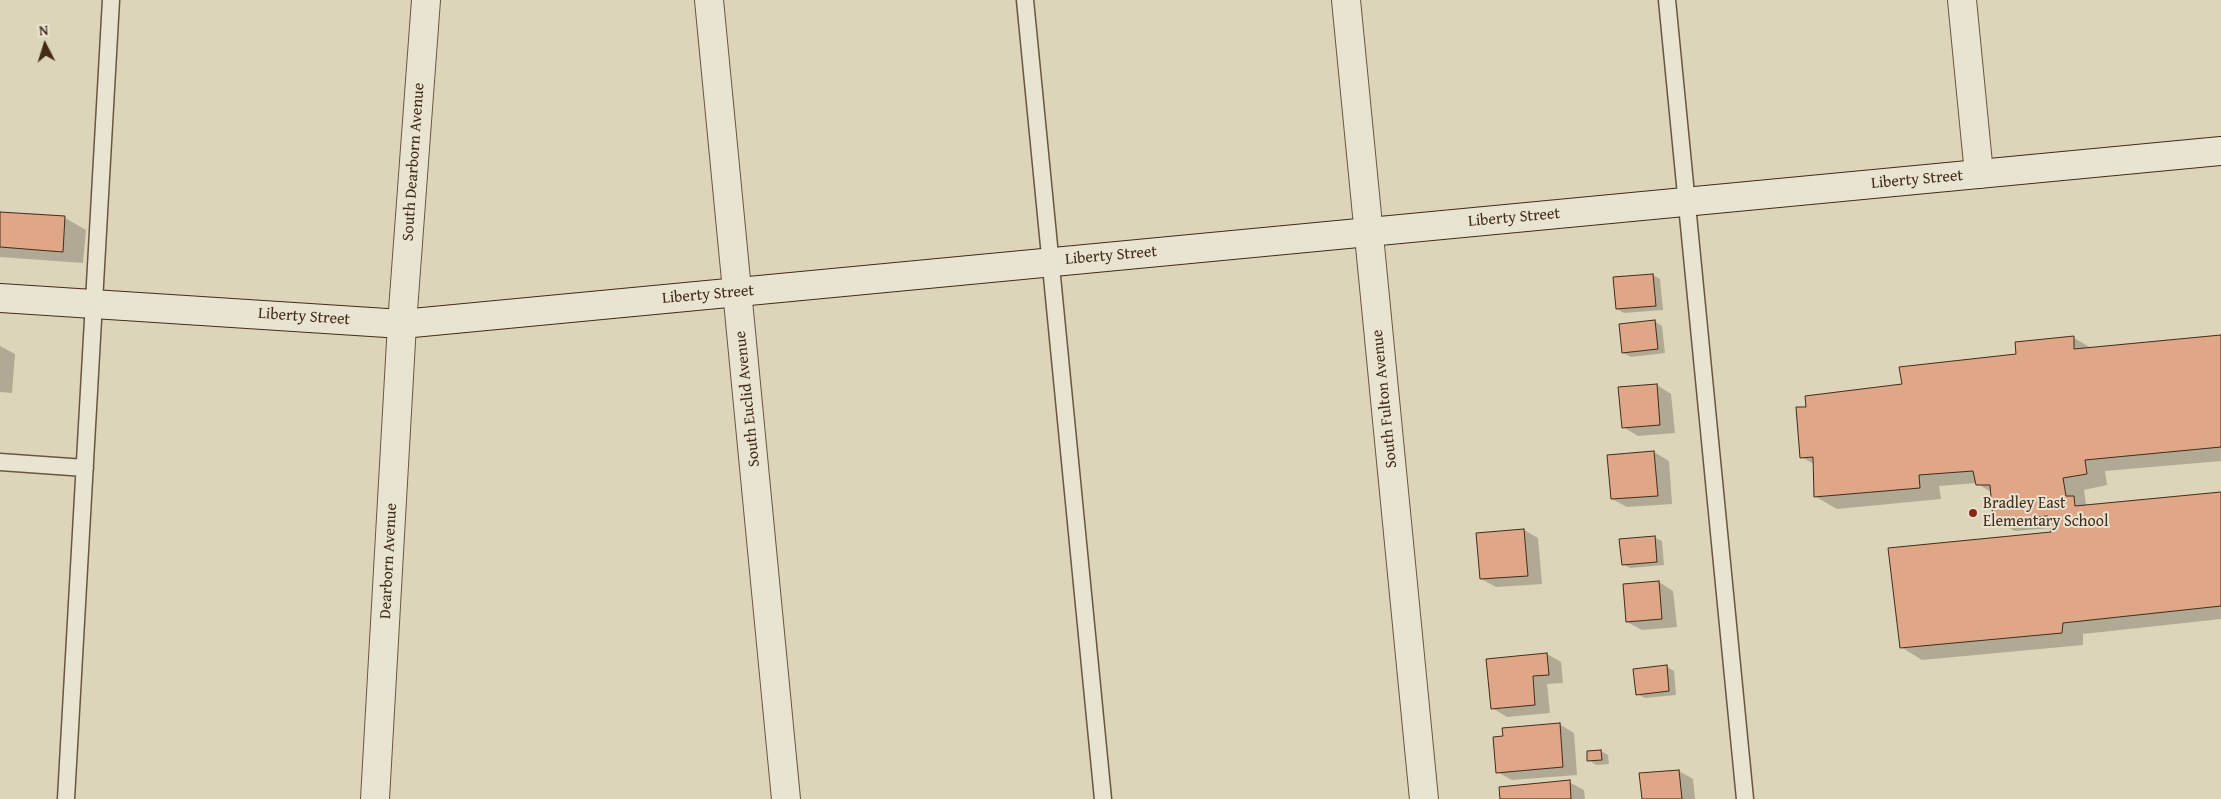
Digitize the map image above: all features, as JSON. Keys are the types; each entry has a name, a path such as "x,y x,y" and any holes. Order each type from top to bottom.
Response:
{"street":[{"name":"South Dearborn Avenue","path":"402,324 426,0"},
{"name":"South Euclid Avenue","path":"709,0 786,799"},
{"name":"South Fulton Avenue","path":"1346,0 1424,799"},
{"path":"1962,0 1979,174"},
{"name":"Liberty Street","path":"0,298 402,324 2221,151"},
{"name":"Dearborn Avenue","path":"375,799 402,324"}],"lane":[{"path":"66,799 111,0"},
{"path":"1025,0 1103,799"},
{"path":"1667,0 1745,799"},
{"path":"0,462 85,468"}],"building":[{"path":"0,212 65,216 63,252 0,247"},
{"path":"1653,274 1656,306 1616,309 1613,277"},
{"path":"1655,320 1658,349 1622,353 1619,324"},
{"name":"Bradley East Elementary School","path":"2221,335 2221,447 2085,460 2087,474 2063,478 2066,496 2074,496 2075,506 2221,492 2221,606 2063,623 2062,633 1900,648 1888,548 2051,532 2048,516 1993,520 1990,485 1976,485 1973,471 1919,475 1920,488 1814,497 1813,457 1800,458 1796,407 1806,407 1805,396 1902,384 1899,367 2016,354 2015,342 2074,336 2074,349"},
{"path":"1657,384 1660,425 1622,428 1618,387"},
{"path":"1654,451 1658,496 1611,499 1607,455"},
{"path":"1524,529 1528,576 1480,579 1476,533"},
{"path":"1655,536 1657,562 1622,565 1619,539"},
{"path":"1659,581 1662,619 1626,622 1623,584"},
{"path":"1547,653 1549,675 1533,676 1535,705 1491,709 1486,659"},
{"path":"1667,665 1669,691 1636,695 1633,669"},
{"path":"1560,723 1563,767 1496,773 1493,737 1503,736 1502,728"},
{"path":"1601,750 1602,760 1587,761 1587,751"},
{"path":"1679,770 1682,799 1642,799 1639,773"},
{"path":"1570,780 1571,799 1500,799 1499,787"}],"place":[{"name":"Bradley East Elementary School","path":"1973,513"}]}
